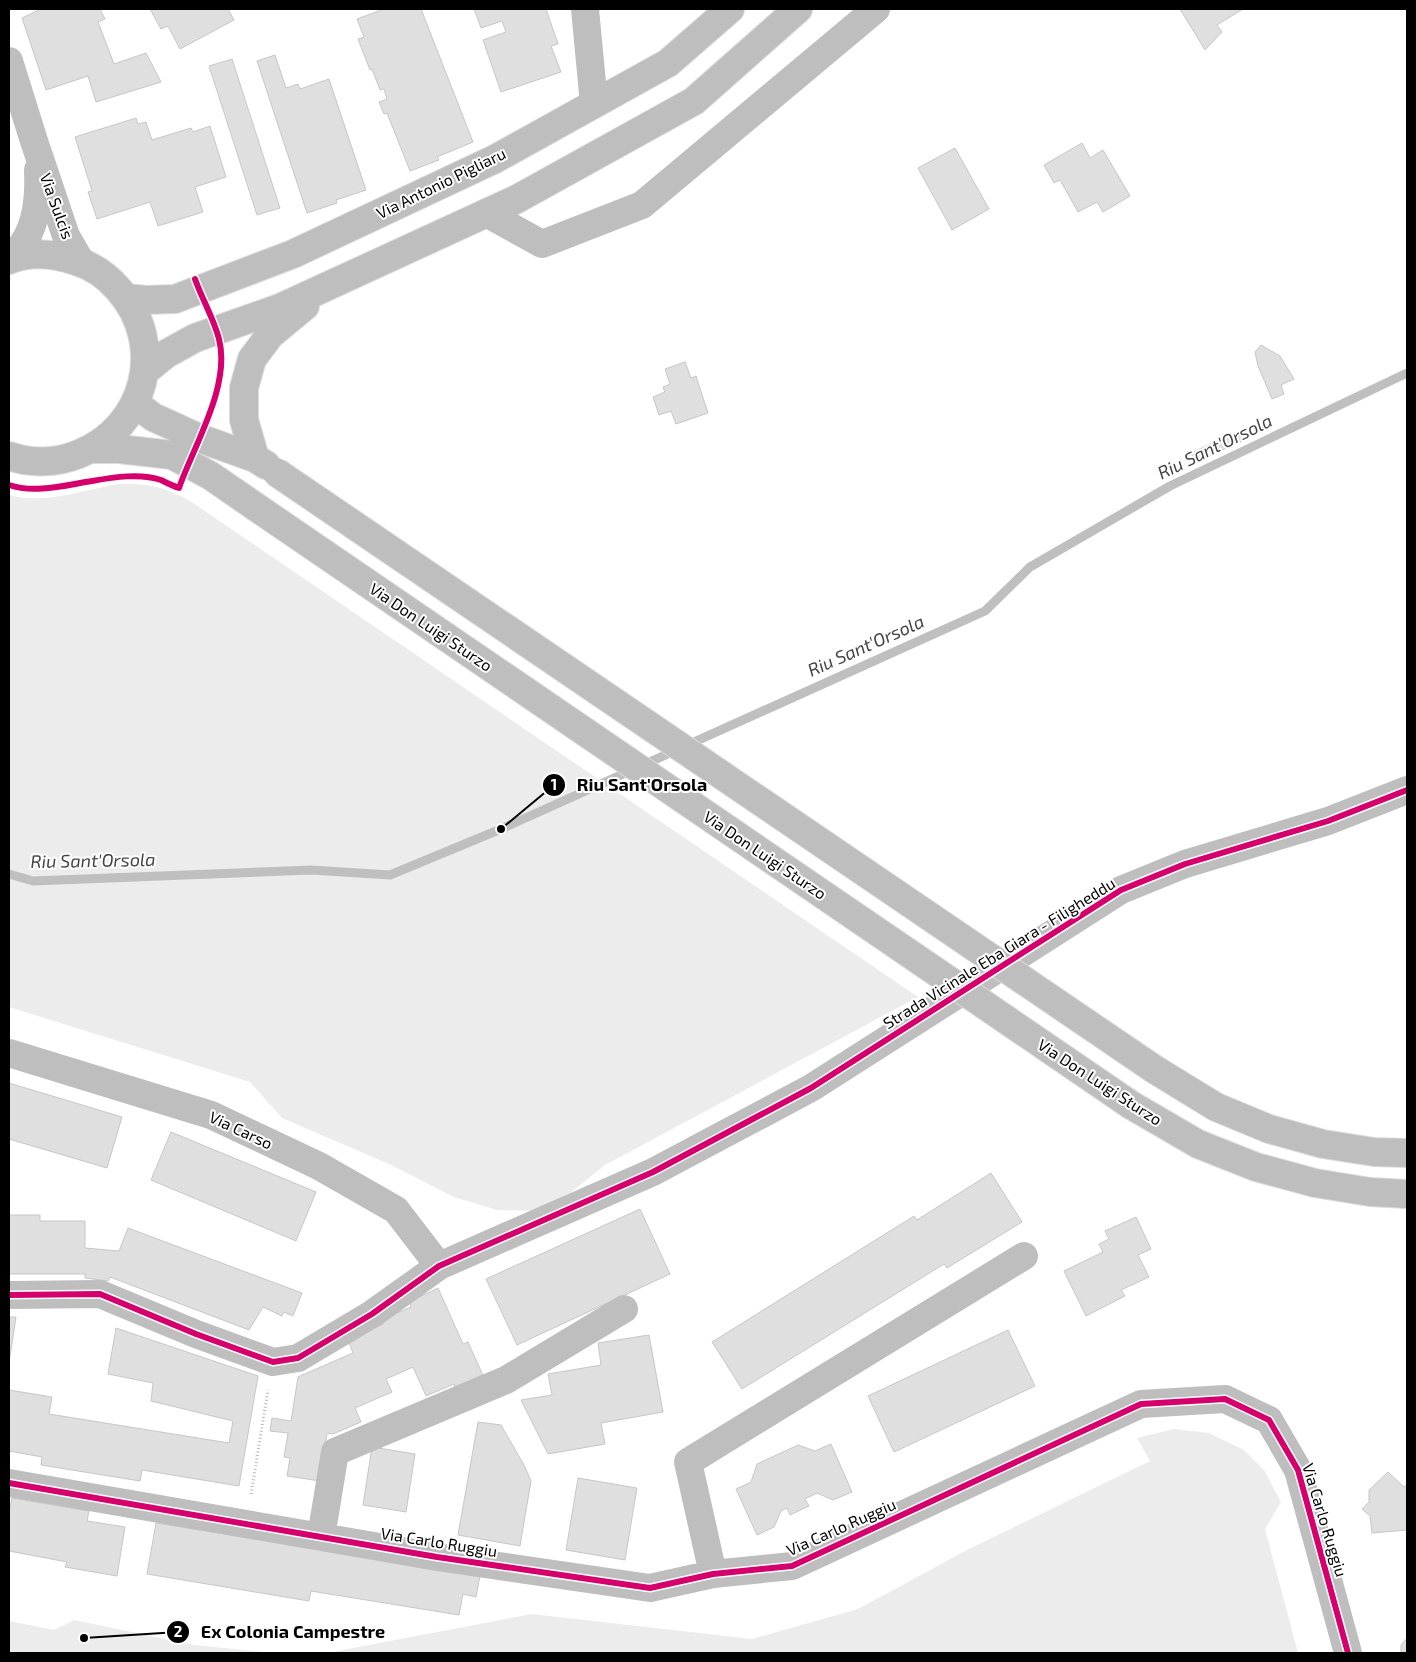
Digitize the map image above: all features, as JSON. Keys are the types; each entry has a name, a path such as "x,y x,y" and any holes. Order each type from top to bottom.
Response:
{"main road":[{"path":"584,9 594,104"},
{"name":"Via Antonio Pigliaru","path":"126,298 146,300 175,299 293,254 495,159 668,63 730,9"},
{"path":"145,371 166,354 195,338 280,308 517,199 694,101 798,9"},
{"path":"486,213 542,244 642,205 876,9"},
{"name":"Via Sulcis","path":"9,62 66,236 81,262"},
{"name":"Via Sulcis","path":"11,259 28,236 35,215 38,183 36,148"},
{"path":"9,456 16,459 41,462 67,459 91,449 117,430 127,417 135,403 145,371 142,333 136,314 126,298 106,277 81,262 65,257 48,254 11,259"},
{"path":"265,465 244,420 244,388 252,359 270,335 338,281"},
{"path":"135,403 153,417 265,465 1154,1069 1216,1108 1269,1129 1323,1144 1374,1152 1407,1153"},
{"name":"Via Don Luigi Sturzo","path":"91,449 119,449 172,455 211,476 1131,1106 1198,1144 1256,1167 1314,1183 1370,1192 1407,1194"},
{"name":"Strada Vicinale Eba Giara - Filigheddu","path":"273,1362 298,1358 372,1314 439,1266 653,1172 811,1088 1121,890 1184,864 1328,821 1407,790"},
{"name":"Via Carso","path":"9,1053 212,1114 319,1166 396,1210 439,1266"},
{"path":"713,1574 688,1462 1024,1256"},
{"path":"9,1295 100,1294 196,1334 273,1362"},
{"path":"321,1537 335,1452 506,1380 624,1309"},
{"name":"Via Carlo Ruggiu","path":"9,1483 437,1557 650,1588 713,1574 792,1566 1141,1404 1225,1398 1269,1420 1298,1470 1348,1653"}],"path":[{"path":"246,1524 273,1362"}],"shaded area":[{"path":"118,484 157,487 193,503 918,997 605,1165 548,1211 497,1210 454,1197 389,1164 282,1118 250,1082 9,1007 9,495 22,498 64,496"},
{"path":"1174,1429 1209,1433 1244,1450 1264,1470 1281,1502 1265,1529 1298,1653 327,1653 532,1614 752,1639 858,1609 967,1550 1150,1461 1137,1438"},
{"path":"74,1620 195,1645 273,1653 9,1653 9,1621 54,1630"}],"building":[{"path":"41,9 100,9 105,19 98,22 114,64 146,53 161,82 96,102 88,76 46,90 22,18"},
{"path":"150,9 228,9 234,20 180,49 168,26 161,29"},
{"path":"384,9 421,9 473,142 437,157 439,160 410,171 387,113 384,114 379,102 387,99 384,89 380,90 358,39 364,37 357,19"},
{"path":"474,9 546,9 558,44 551,46 561,72 501,92 483,40 506,32 502,21 481,28"},
{"path":"1180,9 1243,9 1217,25 1222,32 1205,50"},
{"path":"275,55 286,88 298,84 300,89 329,79 366,190 336,200 337,203 307,213 257,61"},
{"path":"232,59 280,208 257,215 209,66"},
{"path":"136,118 138,124 146,122 152,140 191,128 193,132 210,126 226,177 195,187 203,212 158,226 150,202 97,219 88,192 92,191 75,137"},
{"path":"1082,143 1090,158 1103,150 1130,196 1103,212 1097,202 1078,212 1060,180 1054,183 1044,165"},
{"path":"955,148 989,209 952,230 918,168"},
{"path":"1261,345 1280,356 1294,379 1281,385 1284,394 1272,399 1258,366 1255,352"},
{"path":"685,362 691,378 696,376 708,413 676,424 671,411 659,415 653,397 665,392 663,387 670,384 665,369"},
{"path":"1243,429 1247,439 1195,462 1191,453"},
{"path":"9,1083 122,1117 107,1168 9,1139"},
{"path":"171,1132 316,1192 296,1241 151,1180"},
{"path":"991,1173 1022,1222 947,1268 944,1264 742,1389 712,1342 914,1216 917,1220"},
{"path":"640,1209 670,1274 517,1345 486,1279"},
{"path":"9,1215 40,1215 40,1221 85,1221 85,1248 119,1251 128,1228 302,1293 293,1316 284,1312 282,1316 263,1307 249,1330 110,1277 108,1281 85,1278 85,1274 9,1274"},
{"path":"1136,1217 1151,1249 1138,1255 1149,1277 1121,1290 1125,1296 1086,1316 1064,1271 1103,1252 1099,1244 1109,1239 1105,1231"},
{"path":"438,1288 463,1344 468,1342 485,1380 457,1392 454,1384 426,1396 413,1367 386,1379 392,1392 355,1408 361,1422 333,1434 327,1433 320,1481 287,1476 290,1458 284,1457 288,1433 270,1431 272,1418 291,1421 298,1377 353,1353 348,1340 383,1324 381,1320 411,1307 409,1302"},
{"path":"9,1317 16,1317 9,1363"},
{"path":"116,1328 258,1376 239,1486 142,1470 140,1481 41,1465 42,1457 9,1451 9,1390 52,1397 49,1414 229,1443 233,1421 151,1401 153,1383 108,1374"},
{"path":"1008,1330 1035,1386 894,1452 868,1396"},
{"path":"649,1335 663,1412 601,1423 605,1444 548,1454 521,1400 552,1395 548,1374 601,1365 598,1343"},
{"path":"478,1422 501,1425 531,1481 520,1546 458,1535"},
{"path":"831,1444 852,1492 833,1500 817,1493 805,1499 809,1506 790,1515 787,1508 781,1511 774,1527 757,1535 736,1489 751,1482 757,1464 798,1445 815,1451"},
{"path":"372,1447 415,1454 406,1512 363,1505"},
{"path":"1388,1472 1404,1487 1407,1485 1407,1530 1372,1533 1370,1516 1362,1509 1369,1502 1369,1490"},
{"path":"578,1478 637,1488 625,1560 566,1550"},
{"path":"12,1498 89,1511 87,1521 125,1527 117,1576 65,1567 67,1562 9,1551 9,1513"},
{"path":"156,1523 480,1575 476,1597 463,1594 459,1615 311,1591 309,1601 147,1574"},
{"path":"1407,1638 1407,1653 1401,1653 1401,1645"}],"waterway":[{"name":"Riu Sant'Orsola","path":"9,874 33,881 311,870 390,875 501,829 985,611 1030,567 1170,486 1407,373"}],"cycle path":[{"path":"9,485 19,488 40,489 109,478 136,476 161,480 179,488 209,415 220,376 221,357 219,339 195,279"},
{"path":"9,1295 100,1294 196,1334 273,1362 298,1358 372,1314 439,1266 653,1172 811,1088 1121,890 1185,864 1328,821 1407,790"},
{"path":"9,1483 437,1557 650,1588 713,1574 792,1566 1141,1404 1225,1399 1269,1420 1298,1470 1348,1653"}],"place":[{"name":"Riu Sant'Orsola","path":"501,829"},
{"name":"Ex Colonia Campestre","path":"84,1638"}]}
